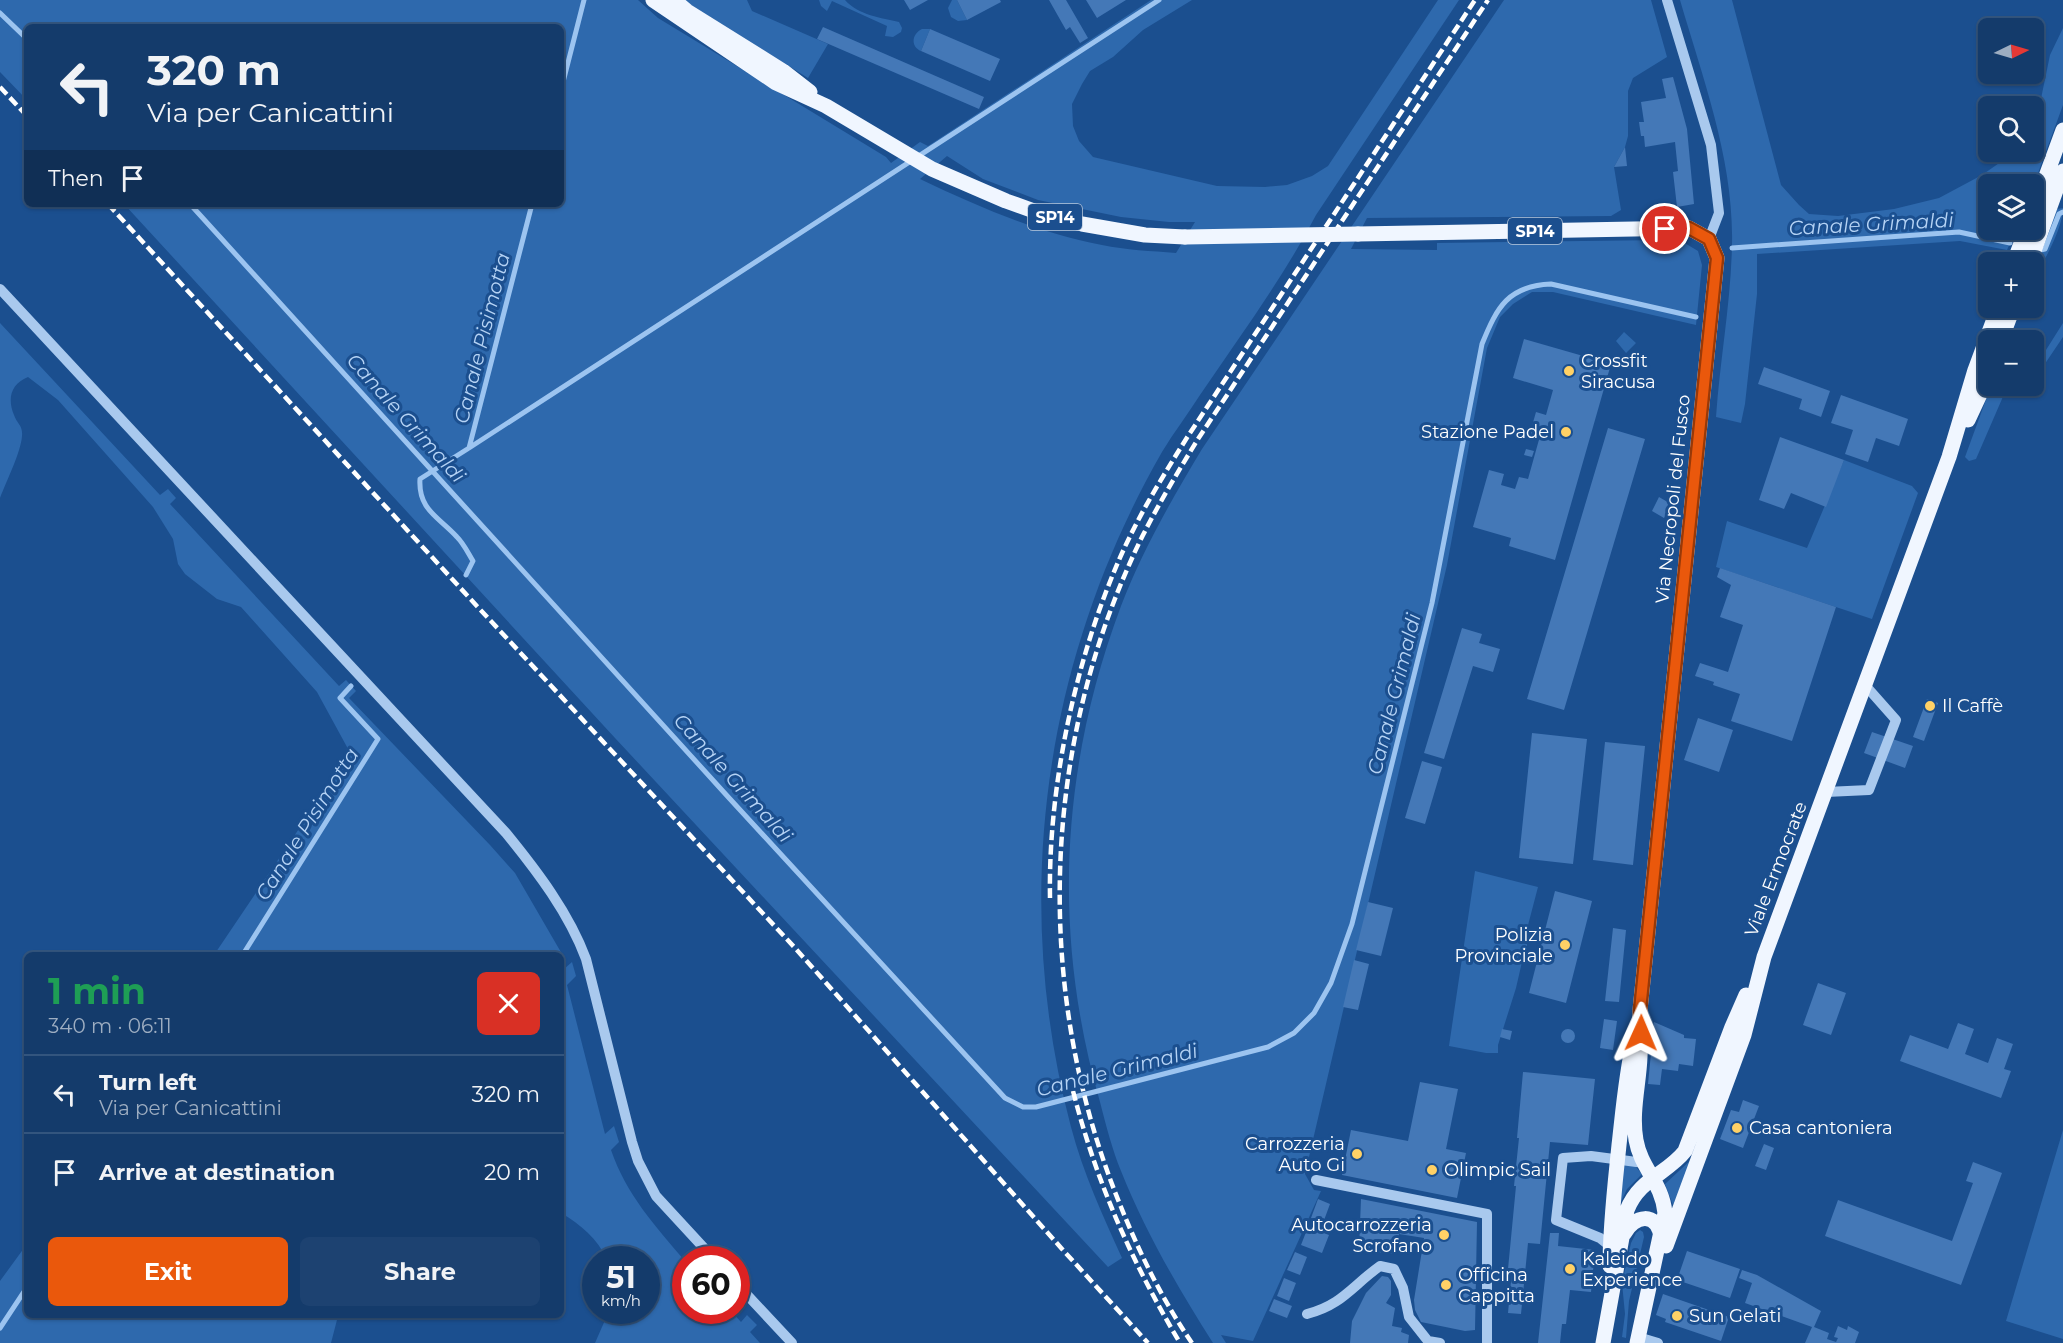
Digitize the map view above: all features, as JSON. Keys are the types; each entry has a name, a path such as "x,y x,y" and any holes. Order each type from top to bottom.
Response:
{"main road":[{"path":"653,0 776,83 826,106"},
{"path":"674,0 687,11 783,71 826,106"},
{"name":"SP14","path":"826,106 932,169 1006,201 1045,215 1134,233 1185,237 1689,228 1709,239"},
{"path":"2044,182 2063,130"},
{"path":"2035,252 2058,200 2063,171"},
{"name":"Via Necropoli del Fusco","path":"1640,1010 1717,258 1709,239"},
{"name":"Viale Ermocrate","path":"1647,1297 1744,1035 1764,957 1949,458 1975,370 1994,318"},
{"name":"Viale Ermocrate","path":"1949,458 1979,396"},
{"path":"1616,1241 1630,1200 1640,1188 1685,1151 1732,1027 1764,957"},
{"path":"1603,1343 1616,1241 1618,1158 1627,1070 1640,1010"},
{"path":"1638,1340 1665,1213 1664,1200 1659,1187 1652,1178 1638,1148 1634,1124 1641,1056 1640,1010"},
{"path":"1644,1163 1669,1165"},
{"path":"1616,1241 1631,1222 1642,1219 1650,1220 1656,1225 1660,1237"}],"street":[{"path":"1667,0 1711,145 1719,213 1709,239"},
{"path":"0,289 522,852 553,898 583,950 638,1161 656,1196 702,1246"},
{"path":"1826,792 1869,790 1896,720 1865,686"},
{"path":"1616,1241 1600,1238 1556,1220 1563,1158 1591,1156 1644,1163"},
{"path":"1316,1180 1487,1214 1487,1343"},
{"path":"1307,1314 1333,1305 1347,1296 1365,1277 1380,1266 1394,1269 1402,1288 1409,1317 1428,1341 1440,1343"},
{"path":"750,1298 792,1343"},
{"path":"1638,1340 1658,1343"}],"shaded area":[{"path":"0,0 638,0 658,18 886,157 891,163 920,142 928,146 1151,0 1192,0 1143,30 1113,57 1090,71 1072,104 1073,126 1079,141 1093,157 1217,186 1265,187 1287,185 1312,176 1328,166 1438,0 1459,0 1316,215 1261,306 1162,452 1122,531 1089,612 1065,695 1049,780 1042,867 1043,953 1053,1040 1071,1127 1087,1178 1122,1258 1108,1267 615,738 127,207 564,207 564,24 24,24 24,97 0,72","holes":["947,156 983,179 1038,200 1121,217 1195,222 1176,253 1111,247 1055,234 1032,226 920,179"]},
{"path":"683,0 747,0 752,11 828,44 808,78"},
{"path":"819,0 845,0 863,12 899,22 901,32 893,37 885,36 887,26 832,1 827,11 821,6"},
{"path":"952,0 957,0 967,20 958,21 951,17 948,8"},
{"path":"1504,0 1651,0 1667,57 1633,78 1628,91 1628,136 1614,167 1621,210 1611,216 1367,218 1351,249 1437,250 1437,243 1662,240 1683,242 1698,251 1702,265 1696,325 1553,292 1532,292 1513,304 1500,317 1487,348 1447,565 1305,1174 1314,1190 1321,1191 1253,1341 1221,1335 1226,1343 1213,1343 1163,1259 1130,1193 1109,1137 1085,1039 1074,977 1069,915 1070,852 1075,791 1085,729 1101,667 1121,606 1148,545 1180,487 1202,449"},
{"path":"1680,0 1732,0 1781,185 1809,214 1838,216 1894,209 1939,198 1978,177 1978,240 2012,240 2007,250 1960,241 1757,254 1757,294 1741,423 1716,417 1730,287 1732,244 1728,182 1707,90"},
{"path":"2063,28 2063,105 2044,157 2044,96 2042,96 2050,55"},
{"path":"922,29 930,29 921,51 915,46 914,37"},
{"path":"2001,162 2042,162 2038,174 1983,174"},
{"path":"2063,208 2060,224 2044,261 2044,252 2040,252 2057,209"},
{"path":"0,323 160,495 168,489 176,498 170,504 339,686 346,680 356,691 349,698 515,873 561,952 216,952 346,759 347,747 317,692 241,607 217,599 185,574 178,564 173,539 153,507 58,400 28,377 14,388 11,397 12,409 22,432 16,458 0,498"},
{"path":"2063,323 2063,337 2044,365 2044,353"},
{"path":"1624,332 1636,343 1626,353 1616,341"},
{"path":"1987,396 2003,396 1976,459 1969,461 1965,457"},
{"path":"1844,460 1912,486 1918,493 1872,619 1716,567 1727,521 1807,548"},
{"path":"1475,871 1538,887 1527,929 1527,961 1522,962 1498,1045 1498,1053 1449,1046"},
{"path":"572,962 576,976 567,985 605,1134 614,1126 619,1142 611,1150 617,1166 642,1209 672,1246 672,1324 750,1324 750,1318 757,1325 750,1332 760,1343 595,1343 603,1324 660,1324 660,1246 600,1246 588,1233 564,1215 564,969"},
{"path":"2063,1130 2063,1339 2006,1321"},
{"path":"1694,1157 1673,1205 1665,1184"},
{"path":"1623,1165 1635,1166 1642,1174 1627,1189 1618,1208"},
{"path":"1640,1230 1644,1237 1629,1301 1626,1338 1622,1337 1625,1314 1622,1283 1631,1243"},
{"path":"24,1248 24,1318 337,1318 331,1343 0,1343 0,1281"}],"building":[{"path":"904,0 928,0 910,10"},
{"path":"957,0 1000,0 1001,2 967,20"},
{"path":"1049,0 1066,0 1088,38 1080,43 1070,27 1066,30"},
{"path":"1086,0 1126,0 1097,18"},
{"path":"823,27 984,97 979,109 817,39"},
{"path":"930,29 1000,59 990,81 921,51"},
{"path":"1673,77 1687,129 1694,204 1677,207 1673,172 1678,171 1675,142 1645,147 1639,122 1644,122 1641,102 1666,98 1662,79"},
{"path":"1625,147 1627,166 1614,167"},
{"path":"1524,339 1611,364 1555,560 1509,546 1511,538 1473,527 1489,470 1504,474 1501,485 1515,489 1519,477 1528,479 1540,436 1530,433 1536,412 1546,415 1553,390 1513,378"},
{"path":"1764,367 1830,391 1821,417 1799,409 1802,399 1758,384"},
{"path":"1841,395 1908,419 1899,446 1876,438 1868,462 1845,454 1853,430 1831,423"},
{"path":"1608,428 1645,439 1564,710 1527,699"},
{"path":"1780,437 1844,460 1826,507 1791,493 1784,509 1759,500"},
{"path":"1526,449 1534,451 1532,457 1524,455"},
{"path":"1659,497 1671,504 1664,518 1652,511"},
{"path":"1720,568 1836,607 1792,741 1731,721 1740,694 1695,676 1700,663 1728,672 1743,625 1720,617 1731,585 1717,577"},
{"path":"1462,628 1482,634 1479,643 1500,649 1493,672 1473,666 1444,759 1424,753"},
{"path":"1927,699 1938,703 1924,741 1913,737"},
{"path":"1698,718 1733,730 1719,772 1684,760"},
{"path":"1872,732 1913,746 1905,768 1864,753"},
{"path":"1532,733 1587,739 1573,864 1519,858"},
{"path":"1605,742 1645,746 1633,865 1593,860"},
{"path":"1422,761 1442,767 1425,824 1405,818"},
{"path":"1555,891 1592,901 1566,1003 1529,993"},
{"path":"1368,902 1393,908 1381,956 1356,950"},
{"path":"1613,928 1626,930 1619,1002 1605,1001"},
{"path":"1354,960 1369,964 1358,1010 1343,1007"},
{"path":"1818,983 1846,993 1831,1035 1803,1025"},
{"path":"1604,1019 1617,1021 1613,1050 1600,1048"},
{"path":"1654,1022 1684,1035 1684,1038 1696,1039 1693,1066 1679,1064 1678,1071 1662,1069 1660,1085 1648,1084"},
{"path":"1958,1023 1974,1029 1965,1054 1988,1063 1997,1038 2013,1044 2004,1069 2011,1071 2001,1098 1900,1061 1910,1035 1948,1049"},
{"path":"1502,1029 1512,1031 1510,1040 1500,1037"},
{"path":"1565,1029 1571,1029 1575,1036 1571,1043 1565,1043 1561,1039 1561,1033"},
{"path":"1523,1072 1595,1079 1588,1145 1550,1142 1540,1244 1528,1243 1521,1314 1508,1313 1512,1270 1508,1269"},
{"path":"1420,1082 1458,1089 1446,1149 1466,1153 1457,1198 1342,1175 1351,1130 1408,1141"},
{"name":"Casa cantoniera","path":"1743,1100 1759,1106 1743,1148 1720,1139 1731,1110 1739,1112"},
{"path":"1764,1144 1774,1148 1766,1170 1755,1166"},
{"path":"1973,1162 2002,1173 1961,1285 1825,1236 1838,1200 1952,1241 1973,1183 1966,1181"},
{"path":"1318,1199 1330,1204 1323,1223 1311,1218"},
{"path":"1361,1199 1477,1222 1475,1330 1465,1331 1421,1322 1415,1310 1414,1300 1424,1238 1399,1234 1395,1254 1359,1250"},
{"path":"1308,1227 1329,1235 1322,1253 1301,1245"},
{"path":"1550,1233 1559,1233 1558,1246 1595,1250 1591,1292 1570,1290 1566,1324 1562,1324 1560,1343 1538,1343"},
{"path":"1687,1251 1740,1269 1730,1298 1677,1280"},
{"path":"1295,1252 1307,1257 1300,1275 1287,1270"},
{"path":"1742,1270 1757,1275 1821,1311 1814,1327 1829,1333 1827,1339 1836,1342 1838,1338 1834,1337 1838,1326 1847,1330 1848,1326 1859,1332 1855,1343 1805,1343 1812,1327 1745,1303 1752,1283 1739,1278"},
{"path":"1382,1276 1388,1277 1391,1281 1391,1295 1386,1303 1395,1308 1392,1326 1402,1328 1401,1332 1409,1335 1408,1343 1350,1343 1352,1321 1366,1293"},
{"path":"1284,1278 1296,1283 1289,1301 1277,1296"},
{"path":"1663,1294 1729,1317 1721,1341 1665,1322 1666,1319 1656,1315"},
{"path":"1274,1299 1292,1306 1287,1318 1269,1311"}],"waterway":[{"name":"Canale Pisimotta","path":"564,78 584,0"},
{"path":"469,448 1159,0"},
{"name":"Canale Grimaldi","path":"0,13 24,36"},
{"name":"Canale Grimaldi","path":"193,207 1005,1098 1023,1107 1036,1107 1268,1047 1294,1033 1314,1013 1331,983 1352,924 1432,603 1482,344 1493,319 1499,309 1514,294 1524,289 1551,284 1696,317"},
{"name":"Canale Pisimotta","path":"466,575 473,561 459,540 426,506 420,490 420,479 469,448 531,207"},
{"name":"Canale Grimaldi","path":"2040,250 2045,249 2059,214 2063,212"},
{"name":"Canale Grimaldi","path":"1732,248 1959,232 2010,243"},
{"name":"Canale Pisimotta","path":"245,952 378,739 340,698 351,686"},
{"name":"Canale Pisimotta","path":"0,1328 24,1292"}],"railway":[{"path":"1050,898 1054,813 1067,726 1089,640 1126,544 1151,496 1188,436 1475,0"},
{"path":"1192,1343 1171,1311 1153,1277 1121,1207 1094,1129 1074,1049 1063,968 1060,886 1065,804 1078,722 1099,643 1129,565 1161,501 1198,439 1488,0"},
{"path":"0,87 24,113"},
{"path":"111,207 796,949 1148,1343"},
{"path":"1073,1091 1093,1158 1117,1221 1146,1282 1180,1343"}],"place":[{"name":"Crossfit Siracusa","path":"1569,371"},
{"name":"Stazione Padel","path":"1566,432"},
{"name":"Il Caffè","path":"1930,706"},
{"name":"Polizia Provinciale","path":"1565,945"},
{"name":"Casa cantoniera","path":"1737,1128"},
{"name":"Carrozzeria Auto Gi","path":"1357,1154"},
{"name":"Olimpic Sail","path":"1432,1170"},
{"name":"Autocarrozzeria Scrofano","path":"1444,1235"},
{"name":"Kaleido Experience","path":"1570,1269"},
{"name":"Officina Cappitta","path":"1446,1285"},
{"name":"Sun Gelati","path":"1677,1316"}],"route":[{"path":"1641,1033 1640,1010 1717,258 1709,239 1689,228 1665,229"}]}
